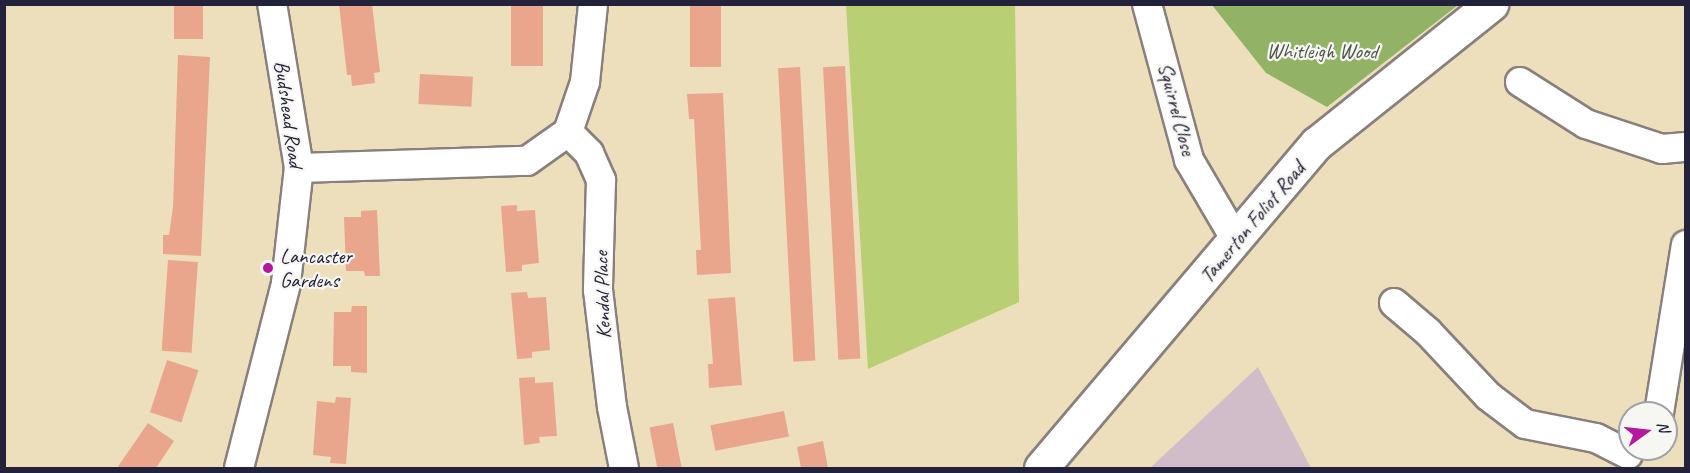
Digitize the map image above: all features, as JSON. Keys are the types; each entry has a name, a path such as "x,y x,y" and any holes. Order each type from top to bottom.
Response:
{"main road":[{"name":"Tamerton Foliot Road","path":"1041,468 1317,143 1491,4"}],"street":[{"name":"Budshead Road","path":"239,468 286,283 299,168 272,4"},
{"path":"299,168 527,161 568,132 585,82 593,4"},
{"name":"Squirrel Close","path":"1147,4 1189,160 1236,240"},
{"path":"1520,82 1586,124 1662,148 1686,147"},
{"name":"Kendal Place","path":"568,132 589,153 601,180 598,290 612,406 624,468"},
{"path":"1661,401 1686,245"},
{"path":"1394,303 1428,332 1488,396 1525,424 1596,438 1618,451"}],"shaded area":[{"path":"1258,367 1311,468 1150,468"}],"green space":[{"path":"846,5 1015,5 1019,302 868,369"},
{"name":"Whitleigh Wood","path":"1212,5 1458,5 1327,107 1266,73"}],"building":[{"path":"174,4 203,4 203,39 174,39"},
{"path":"339,4 372,4 380,72 374,73 375,83 352,86 351,75 347,75"},
{"path":"511,4 543,4 543,66 511,66"},
{"path":"690,4 721,4 721,67 690,67"},
{"path":"178,55 210,57 201,256 163,254 163,235 169,235 173,207"},
{"path":"845,66 860,359 838,360 823,67"},
{"path":"800,67 815,361 793,362 778,68"},
{"path":"420,74 473,77 471,107 418,104"},
{"path":"723,93 731,273 697,275 696,250 701,250 694,119 689,119 687,94"},
{"path":"517,205 517,211 535,210 539,263 522,265 522,271 506,272 501,206"},
{"path":"377,210 380,276 365,276 364,271 346,271 344,217 361,217 361,211"},
{"path":"168,260 198,262 192,353 162,351"},
{"path":"527,292 528,298 546,297 550,350 532,352 532,358 517,359 511,293"},
{"path":"735,297 742,385 709,388 708,364 713,364 708,299"},
{"path":"352,306 367,306 367,373 351,372 351,366 333,366 334,312 351,312"},
{"path":"167,360 198,370 181,423 150,412"},
{"path":"535,377 535,383 553,382 557,436 539,437 540,443 524,445 519,378"},
{"path":"336,397 351,398 346,464 330,463 331,457 313,455 317,401 335,403"},
{"path":"784,411 789,437 715,451 710,425"},
{"path":"148,423 174,441 156,468 117,468"},
{"path":"673,423 682,468 657,468 649,428"},
{"path":"823,441 828,468 801,468 797,447"}],"place":[{"name":"Lancaster Gardens","path":"268,268"}]}
